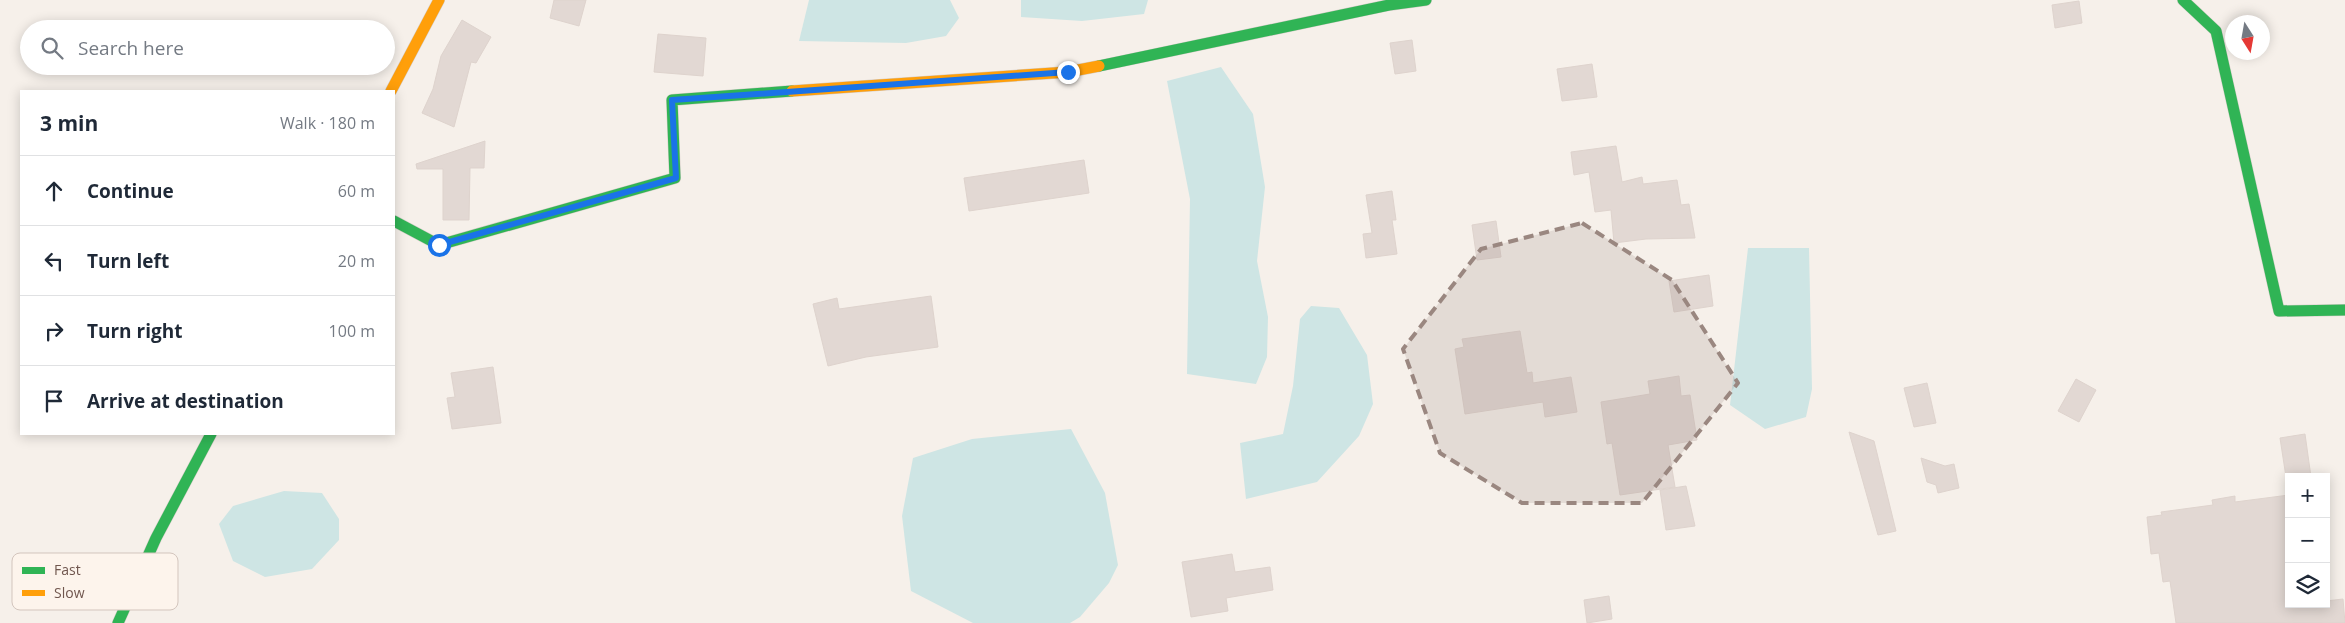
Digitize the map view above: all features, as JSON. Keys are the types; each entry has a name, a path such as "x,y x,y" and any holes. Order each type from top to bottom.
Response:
{"street":[{"path":"392,90 439,0"},
{"path":"395,222 439,245 676,178 672,100 1068,72 1389,5 1426,0"},
{"path":"2183,0 2216,31 2279,311 2345,310"},
{"path":"149,553 210,435"},
{"path":"118,623 124,610"}],"highlighted area":[{"path":"1582,223 1672,280 1738,383 1642,503 1522,503 1440,453 1403,349 1481,249"}],"water":[{"path":"809,0 950,0 959,18 946,36 906,43 799,41"},
{"path":"1021,0 1148,0 1144,14 1082,21 1021,17"},
{"path":"1221,67 1253,114 1265,187 1257,261 1268,317 1267,357 1256,384 1187,374 1190,199 1167,81"},
{"path":"1748,248 1809,248 1812,389 1806,417 1765,429 1730,405"},
{"path":"1311,306 1339,308 1367,355 1373,404 1359,436 1317,482 1246,499 1240,443 1283,434 1293,386 1300,319"},
{"path":"1071,429 1105,493 1118,565 1109,583 1080,617 1070,623 973,623 911,591 902,516 913,458 972,439"},
{"path":"284,491 322,493 339,519 339,540 312,569 265,577 233,561 219,524 233,506"}],"building":[{"path":"554,0 586,0 579,26 550,18"},
{"path":"2079,1 2082,23 2055,28 2052,5"},
{"path":"462,20 491,37 476,63 471,62 454,127 422,113 433,89 441,56"},
{"path":"658,34 706,38 703,76 654,72"},
{"path":"1412,40 1416,71 1395,74 1390,43"},
{"path":"1592,64 1597,97 1562,101 1557,69"},
{"path":"485,141 484,168 470,168 469,220 443,220 443,169 417,169 416,164"},
{"path":"1616,146 1622,182 1642,177 1643,184 1677,180 1681,205 1689,204 1695,238 1646,239 1614,243 1611,210 1595,212 1589,172 1574,175 1571,152"},
{"path":"1084,160 1089,193 969,211 964,178"},
{"path":"1392,191 1396,220 1392,220 1397,254 1366,258 1363,234 1372,233 1366,195"},
{"path":"1496,221 1501,257 1477,260 1472,225"},
{"path":"1709,275 1713,306 1674,312 1669,281"},
{"path":"931,296 938,347 866,357 828,366 813,304 837,298 839,309"},
{"path":"1520,331 1527,373 1532,372 1533,383 1571,377 1577,412 1545,417 1543,402 1465,414 1455,349 1464,347 1462,339"},
{"path":"493,367 501,423 452,429 447,398 455,397 451,373"},
{"path":"1679,376 1681,396 1690,395 1697,440 1668,445 1675,487 1620,495 1612,443 1607,444 1601,402 1650,394 1648,381"},
{"path":"2076,379 2096,390 2079,422 2058,411"},
{"path":"1927,383 1936,423 1914,427 1904,388"},
{"path":"1849,432 1874,441 1896,531 1878,535"},
{"path":"2305,434 2310,473 2285,473 2280,438"},
{"path":"1921,458 1945,466 1954,464 1959,488 1938,493 1936,485 1927,482"},
{"path":"1686,486 1695,526 1666,530 1660,490"},
{"path":"2235,496 2235,502 2285,496 2285,608 2330,608 2330,601 2343,599 2345,623 2176,623 2170,581 2163,582 2159,553 2151,554 2147,517 2162,515 2161,512 2213,505 2212,500"},
{"path":"1232,554 1235,572 1270,567 1273,590 1226,598 1228,611 1191,617 1182,562"},
{"path":"1609,596 1612,619 1587,623 1584,600"}],"traffic: fast":[{"path":"1099,66 1389,5 1426,0"},
{"path":"2183,0 2216,31 2279,311 2345,310"},
{"path":"395,222 439,245 675,178 672,100 792,91"},
{"path":"149,553 210,435"},
{"path":"118,623 124,610"}],"traffic: slow":[{"path":"392,90 439,0"},
{"path":"792,91 1068,72 1099,66"}],"route":[{"path":"439,245 676,178 672,100 1068,72"}]}
